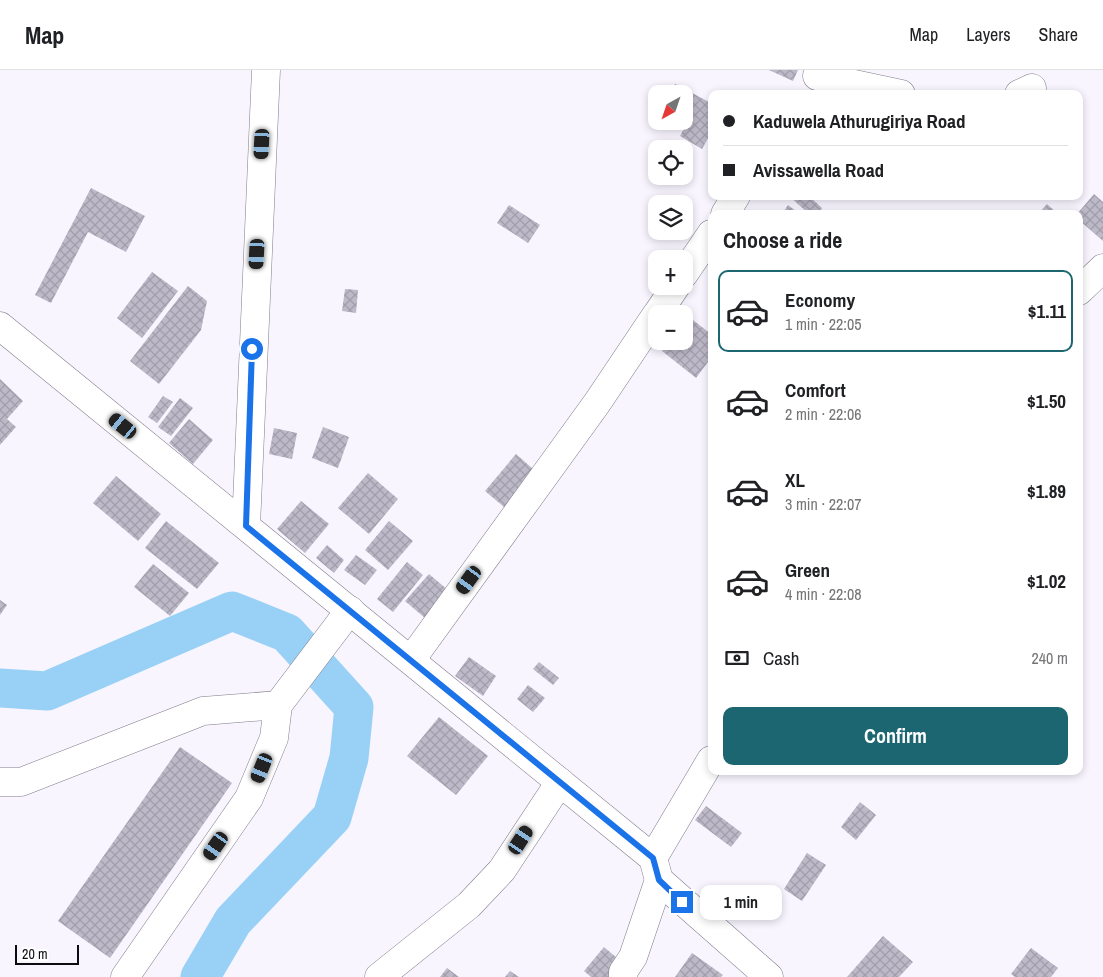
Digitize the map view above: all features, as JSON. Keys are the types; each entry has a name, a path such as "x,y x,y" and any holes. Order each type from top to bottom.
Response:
{"street":[{"path":"246,526 266,70"},
{"path":"814,80 876,90"},
{"path":"693,261 708,238"},
{"path":"1083,287 1103,268"},
{"path":"0,326 560,782 656,869 769,977"},
{"path":"411,660 597,403 648,327"},
{"path":"125,977 249,798 274,738 283,699 350,610"},
{"path":"0,782 21,782 204,711 283,699"},
{"path":"623,977 622,972 633,956 656,869 708,766"},
{"path":"379,977 469,905 502,870 560,782"}],"building":[{"path":"769,70 798,70 793,81"},
{"path":"693,94 708,101 708,138 702,149 693,144 693,140 687,140 680,136 683,130 693,130"},
{"path":"91,188 145,216 126,252 88,232 51,303 35,295"},
{"path":"1094,194 1103,202 1103,241 1083,224 1083,210 1080,210"},
{"path":"793,200 813,200 822,208 820,210 805,210"},
{"path":"1047,204 1054,210 1042,210"},
{"path":"509,205 540,225 528,243 497,223"},
{"path":"788,205 795,210 785,210"},
{"path":"152,272 178,291 142,338 117,318"},
{"path":"188,286 207,301 201,330 159,384 130,361"},
{"path":"345,289 358,290 356,313 342,311"},
{"path":"693,320 708,332 708,362 696,378 662,351 693,350"},
{"path":"0,379 23,401 7,419 16,427 0,445"},
{"path":"163,396 173,402 157,423 148,417"},
{"path":"180,398 193,408 171,436 158,427"},
{"path":"189,419 213,440 193,464 169,443"},
{"path":"323,427 349,437 338,468 312,458"},
{"path":"274,428 297,433 292,459 269,454"},
{"path":"516,454 541,476 510,512 485,491"},
{"path":"368,473 398,499 369,534 338,508"},
{"path":"116,476 161,514 138,541 93,503"},
{"path":"301,501 329,524 305,553 277,529"},
{"path":"166,521 219,563 197,589 145,548"},
{"path":"389,521 413,541 388,570 365,550"},
{"path":"327,545 344,560 334,573 316,558"},
{"path":"356,555 377,570 365,585 344,570"},
{"path":"407,562 423,575 393,612 377,599"},
{"path":"153,564 189,593 170,616 134,587"},
{"path":"429,574 455,596 432,624 405,601"},
{"path":"0,600 7,605 0,615"},
{"path":"469,657 496,676 483,696 455,676"},
{"path":"539,662 559,678 553,685 533,669"},
{"path":"528,685 545,698 533,712 517,699"},
{"path":"439,717 488,756 456,795 407,756"},
{"path":"180,747 232,783 110,958 58,921"},
{"path":"860,802 876,815 856,840 841,827"},
{"path":"706,806 742,833 731,847 695,820"},
{"path":"807,853 826,865 802,901 784,889"},
{"path":"883,936 913,962 899,977 847,977"},
{"path":"604,947 624,964 612,977 591,977 584,971"},
{"path":"1031,948 1058,968 1051,977 1015,977 1011,974"},
{"path":"692,953 723,975 721,977 675,977"},
{"path":"447,968 459,977 440,977"},
{"path":"510,971 519,977 505,977"}],"waterway":[{"path":"0,688 47,691 232,611 287,633 354,707 349,758 332,817 233,921 200,977"}],"route":[{"path":"252,349 246,526 653,858 659,880 682,902"}]}
